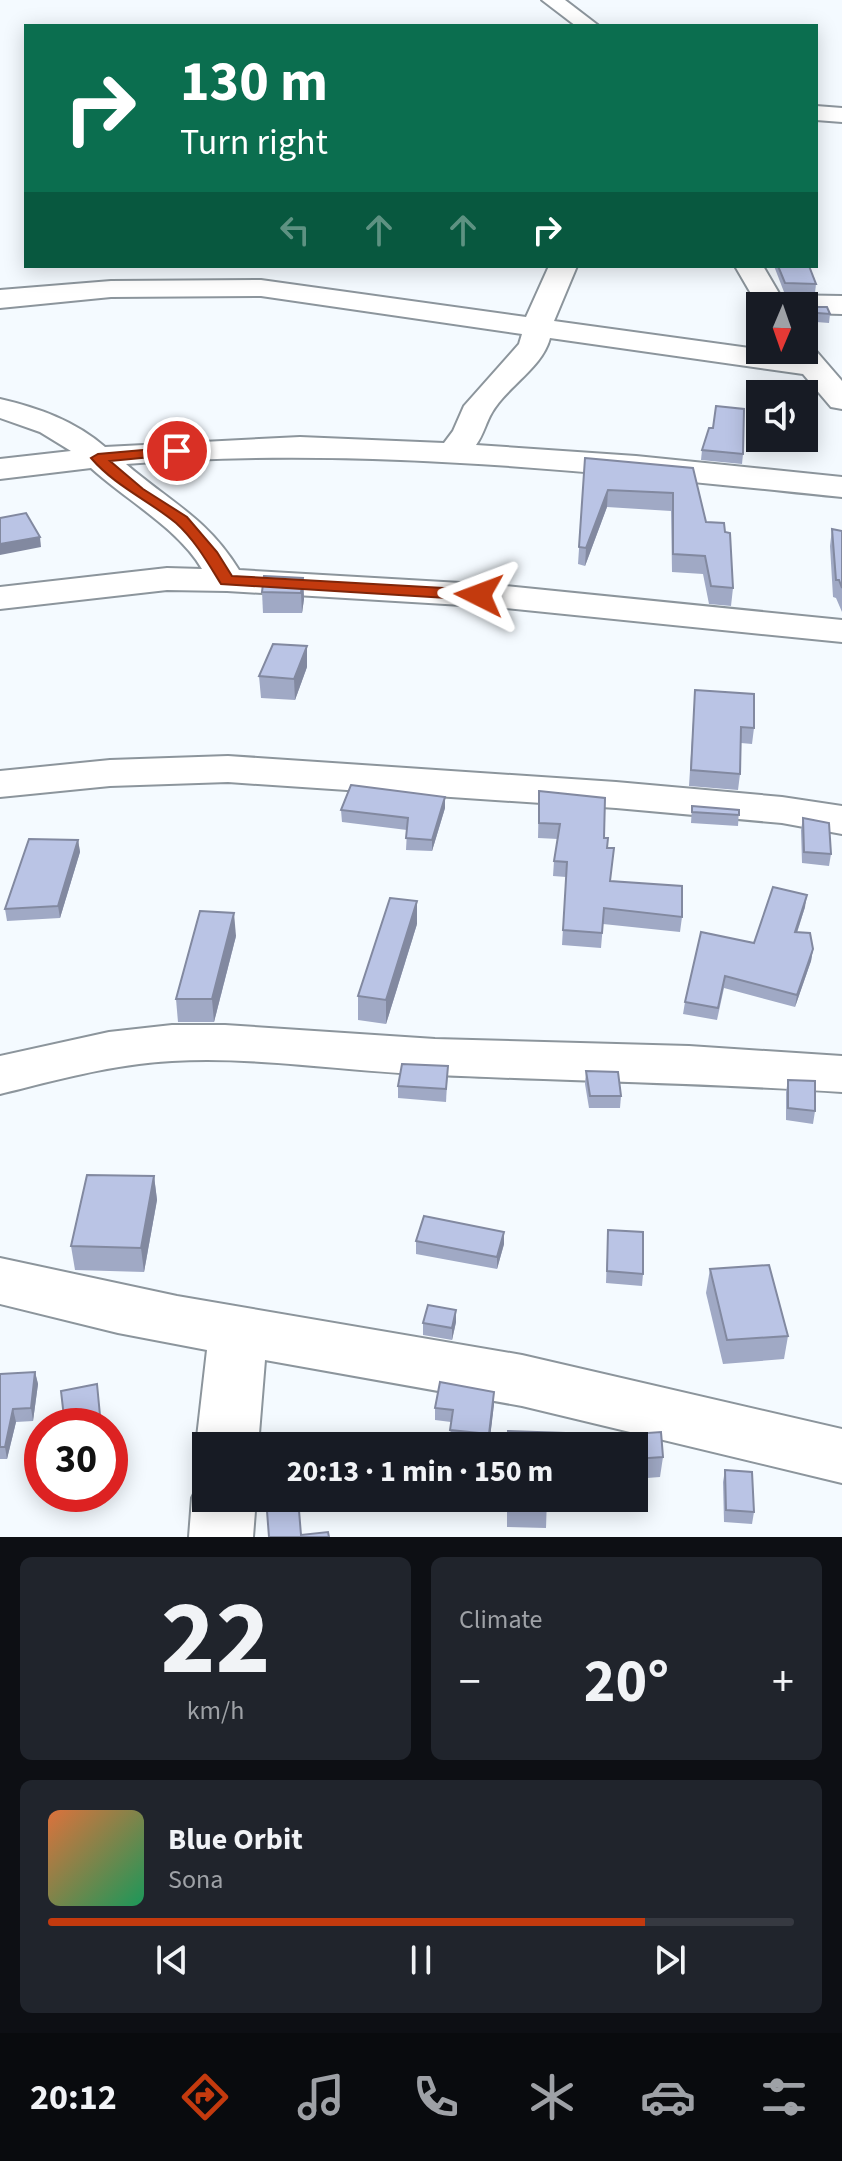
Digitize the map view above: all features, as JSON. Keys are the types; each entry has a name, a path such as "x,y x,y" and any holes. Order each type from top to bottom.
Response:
{"street":[{"path":"552,0 588,24 606,6"},
{"path":"818,113 842,115"},
{"path":"452,454 469,432 475,413 533,346 544,305 562,268"},
{"path":"750,268 764,292"},
{"path":"0,299 111,289 261,288 540,328 746,351"},
{"path":"818,305 842,305"},
{"path":"810,364 842,400"},
{"path":"0,408 51,425 74,437 138,492 181,521 212,555 227,580"},
{"path":"0,469 98,458 262,448 393,450 692,470 842,487"},
{"path":"0,598 167,579 227,580 495,596 842,631"},
{"path":"0,784 110,773 228,769 600,794 782,810 842,820"},
{"path":"0,1075 109,1050 185,1043 435,1057 689,1064 842,1074"},
{"path":"0,1281 56,1296 238,1331 432,1363 585,1393 842,1456"},
{"path":"228,1432 238,1331"},
{"path":"221,1537 223,1512"}],"building":[{"path":"779,268 810,268 816,284 785,283"},
{"path":"818,307 827,307 830,314 818,313"},
{"path":"716,406 744,409 743,454 702,450 709,428 713,428"},
{"path":"585,458 693,468 706,522 724,523 725,532 730,533 733,588 711,586 705,556 673,554 673,493 608,490 586,548 579,547"},
{"path":"26,513 40,537 0,544 0,518"},
{"path":"832,529 842,531 842,588 836,580"},
{"path":"264,576 303,578 301,593 262,592"},
{"path":"273,644 307,646 294,679 259,676"},
{"path":"695,690 754,694 754,728 741,727 740,774 691,770"},
{"path":"351,785 445,797 432,840 406,838 408,818 341,810"},
{"path":"539,791 605,798 604,838 608,838 607,848 614,848 610,881 682,886 682,917 604,908 602,933 563,930 567,862 554,861 560,824 539,823"},
{"path":"692,806 739,810 739,815 692,812"},
{"path":"803,818 829,823 831,854 804,852"},
{"path":"29,839 78,840 58,906 5,909"},
{"path":"773,887 807,895 795,932 810,933 813,949 797,995 725,976 718,1008 685,1002 701,932 754,943"},
{"path":"390,898 417,901 386,1000 358,996"},
{"path":"200,911 234,913 212,999 176,999"},
{"path":"402,1064 448,1066 446,1089 398,1086"},
{"path":"586,1071 618,1072 621,1096 590,1096"},
{"path":"788,1080 815,1081 815,1111 788,1108"},
{"path":"87,1175 154,1176 141,1248 71,1246"},
{"path":"424,1216 504,1232 497,1257 416,1241"},
{"path":"608,1230 643,1232 643,1274 607,1271"},
{"path":"769,1265 788,1336 727,1340 710,1269"},
{"path":"428,1305 456,1310 452,1328 423,1323"},
{"path":"35,1372 31,1408 13,1409 5,1447 0,1447 0,1374"},
{"path":"440,1382 494,1392 489,1432 450,1430 453,1410 435,1408"},
{"path":"97,1384 99,1408 63,1408 61,1391"},
{"path":"661,1432 663,1457 648,1458 648,1433"},
{"path":"725,1470 752,1472 754,1512 726,1510"},
{"path":"267,1512 299,1512 301,1535 328,1532 329,1537 269,1537"}],"route":[{"path":"177,451 98,458 196,535 227,580 479,595"}]}
